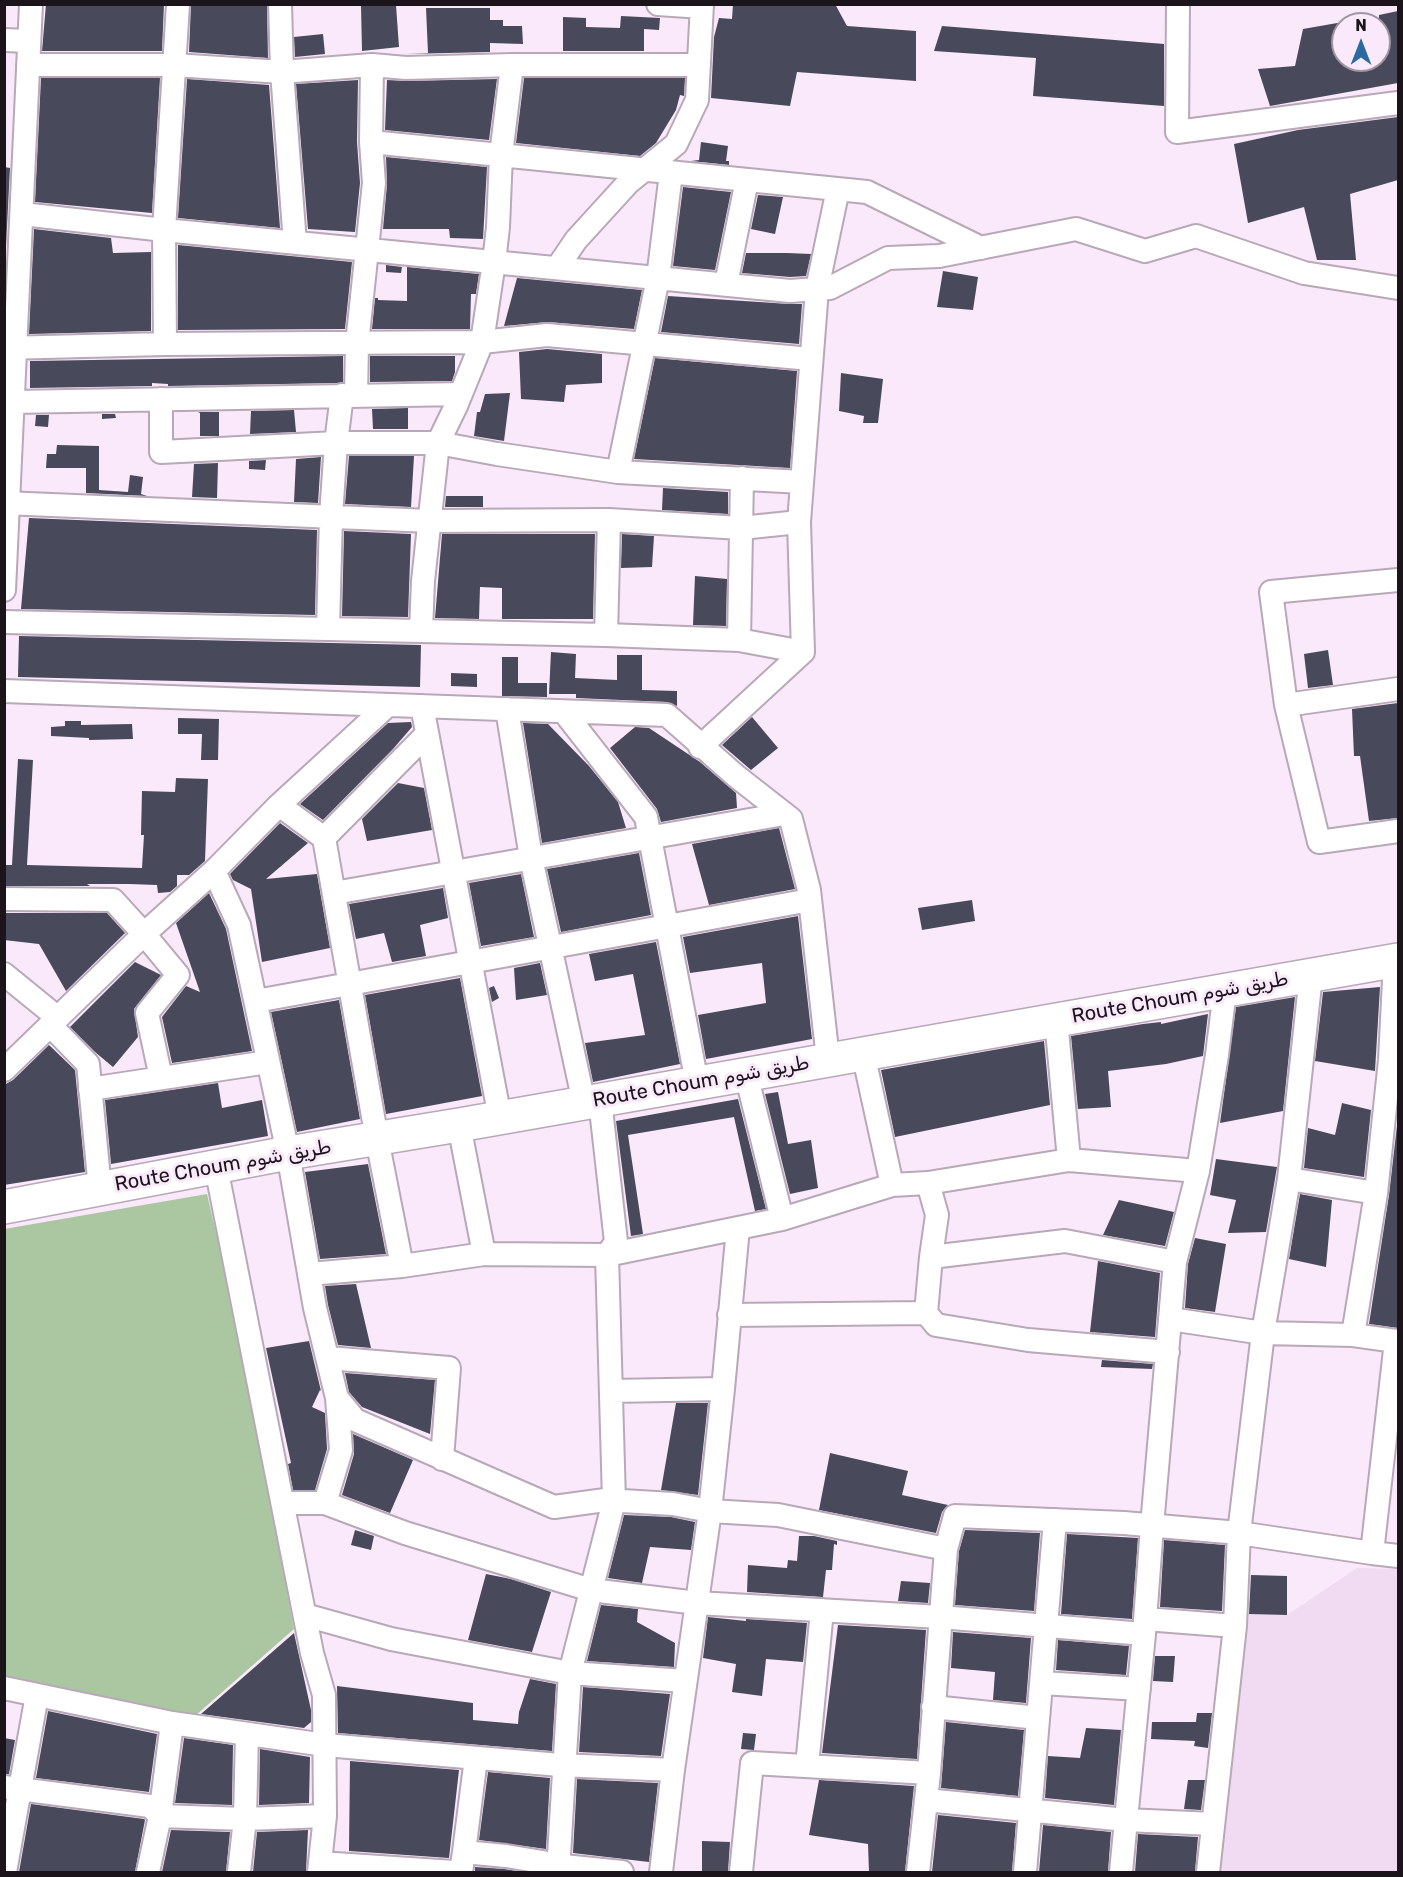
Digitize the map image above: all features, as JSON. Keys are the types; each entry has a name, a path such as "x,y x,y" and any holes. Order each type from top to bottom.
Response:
{"highway":[{"name":"Route Choum طريق شوم","path":"4,1207 288,1153 592,1102 1397,960"}],"street":[{"path":"4,590 6,503 13,402 10,348 12,271 31,4"},
{"path":"165,344 164,230 178,4"},
{"path":"280,4 282,72 295,243"},
{"path":"557,268 576,240 628,183 676,144 697,100 702,6 658,4"},
{"path":"1178,4 1177,132 1398,103"},
{"path":"4,40 29,41"},
{"path":"28,64 174,64 282,72 372,65 406,68 512,65 699,65"},
{"path":"328,629 331,516 336,443 349,395 357,344 374,183 371,142 372,65"},
{"path":"421,631 423,581 438,443 482,342 498,227 501,156 512,65"},
{"path":"371,142 867,192 981,248"},
{"path":"618,472 658,278 671,173"},
{"path":"726,284 747,180"},
{"path":"700,747 803,652 799,522 802,482 817,289 838,189"},
{"path":"16,208 164,230 789,291 830,288 888,258 939,256 1076,229 1145,251 1196,236 1304,273 1398,288"},
{"path":"10,348 165,344 482,342 547,335 812,359"},
{"path":"13,402 461,394"},
{"path":"161,399 160,452 336,443 438,443 618,472 802,482"},
{"path":"739,640 742,478"},
{"path":"6,503 430,520 609,520 741,528 799,522"},
{"path":"606,634 609,520"},
{"path":"1398,580 1271,592 1286,705 1319,842 1398,831"},
{"path":"4,622 606,634 739,640 803,652"},
{"path":"1286,705 1398,689"},
{"path":"4,691 667,715 700,747 790,819 810,900 828,1059"},
{"path":"4,1070 144,934 214,872 279,805 388,705"},
{"path":"422,706 500,1118"},
{"path":"507,709 531,858 550,948 592,1102 616,1242 608,1255 614,1501 570,1673 558,1868"},
{"path":"564,712 646,817 697,1083"},
{"path":"324,838 428,734"},
{"path":"279,805 324,838 402,1266"},
{"path":"334,893 784,814"},
{"path":"214,872 239,925 288,1153 309,1274 338,1398 341,1450 326,1503"},
{"path":"4,899 113,900 144,934 178,975 147,1013 161,1078"},
{"path":"256,1001 810,900"},
{"path":"1353,1335 1384,1184 1397,960"},
{"path":"4,974 54,1022 88,1064 100,1189"},
{"path":"1208,1872 1235,1626 1239,1533 1263,1333 1289,1179 1311,975"},
{"path":"1121,1872 1145,1626 1174,1262 1198,1171 1225,990"},
{"path":"1056,1019 1070,1160"},
{"path":"863,1053 892,1185"},
{"path":"90,1089 268,1062"},
{"path":"746,1074 782,1219"},
{"path":"459,1125 484,1254"},
{"path":"309,1274 402,1266 484,1254 608,1255 782,1219 892,1185 928,1183 1070,1160 1198,1171"},
{"path":"216,1167 312,1653 324,1695 325,1816 320,1868 454,1872"},
{"path":"1289,1179 1384,1184"},
{"path":"928,1183 936,1215 926,1313 936,1325 1016,1338 1168,1352"},
{"path":"661,1872 673,1770 710,1511 738,1228"},
{"path":"931,1257 1065,1240 1174,1262"},
{"path":"729,1316 926,1313"},
{"path":"1170,1319 1263,1333 1353,1335 1397,1341 1372,1553"},
{"path":"328,1358 449,1368 442,1459"},
{"path":"611,1391 723,1389"},
{"path":"338,1398 355,1420 554,1507 605,1500 674,1504 710,1511 778,1515 946,1549"},
{"path":"283,1503 326,1503 405,1533 591,1590 697,1603 940,1617 1047,1626 1235,1626"},
{"path":"918,1872 929,1773 946,1549 955,1516 1055,1520 1239,1533 1398,1556"},
{"path":"1025,1872 1055,1520"},
{"path":"807,1766 822,1610"},
{"path":"305,1615 391,1639 570,1673 686,1681"},
{"path":"1042,1683 1139,1689"},
{"path":"4,1688 172,1723 325,1745 565,1766 673,1770"},
{"path":"5,1872 12,1787 37,1695"},
{"path":"933,1707 1038,1719"},
{"path":"148,1872 160,1816 172,1723"},
{"path":"239,1872 245,1820 247,1734"},
{"path":"476,1758 463,1862 506,1856 558,1868 622,1872"},
{"path":"741,1872 752,1763 929,1773"},
{"path":"12,1787 150,1806 160,1816 245,1820 325,1816"},
{"path":"926,1800 1126,1820 1214,1824"}],"shaded area":[{"path":"1357,1568 1398,1569 1398,1872 1220,1872 1247,1613 1287,1615"}],"green space":[{"path":"207,1194 234,1309 294,1629 195,1716 5,1683 4,1229"}],"building":[{"path":"46,4 164,4 162,51 42,51"},
{"path":"191,4 267,4 268,58 189,52"},
{"path":"733,4 835,4 847,26 916,31 916,81 797,72 790,106 711,98 714,37 719,18 732,19"},
{"path":"396,5 399,47 362,51 361,6"},
{"path":"426,8 490,8 490,20 503,20 503,26 522,26 523,44 490,43 490,52 406,54 428,53"},
{"path":"1398,11 1398,83 1270,106 1258,69 1295,66 1303,29 1331,24 1331,72 1391,72 1391,12"},
{"path":"621,16 660,18 659,30 644,29 644,51 563,51 563,17 586,18 586,27 620,28"},
{"path":"942,26 1164,44 1164,106 1033,96 1036,58 934,51"},
{"path":"323,34 325,54 295,57 294,37"},
{"path":"41,78 160,78 152,213 35,202"},
{"path":"524,78 685,78 684,96 680,95 676,110 656,143 640,156 516,143"},
{"path":"187,79 269,85 280,228 178,218"},
{"path":"497,79 489,140 385,130 387,80"},
{"path":"358,80 357,142 360,183 355,232 308,229 296,84"},
{"path":"1398,117 1398,180 1350,194 1356,260 1317,260 1304,207 1248,223 1234,144 1298,130"},
{"path":"701,142 728,146 726,161 729,161 729,165 691,161 699,160"},
{"path":"386,157 487,167 483,239 450,238 449,229 383,229 387,184"},
{"path":"4,167 10,168 4,286"},
{"path":"683,187 731,192 715,270 673,266"},
{"path":"758,195 783,197 775,234 751,229"},
{"path":"34,229 111,238 113,253 151,252 151,331 29,334"},
{"path":"178,245 352,262 345,329 178,330"},
{"path":"746,253 811,254 806,276 790,277 742,273"},
{"path":"386,265 402,267 401,273 386,272"},
{"path":"407,267 479,274 476,294 471,294 470,329 372,329 375,298 407,301"},
{"path":"943,271 978,277 973,310 937,307"},
{"path":"517,278 642,290 634,329 548,322 504,326"},
{"path":"668,296 802,304 799,344 661,332"},
{"path":"547,349 602,354 602,383 566,385 564,402 521,399 519,352"},
{"path":"343,356 343,382 337,383 168,386 168,384 152,383 152,386 30,388 30,361"},
{"path":"370,356 455,356 455,372 452,381 370,382"},
{"path":"655,358 797,371 790,468 634,459"},
{"path":"841,373 883,379 878,423 863,423 864,416 839,411"},
{"path":"510,393 504,441 474,436 477,412 480,412 485,394"},
{"path":"408,408 408,429 373,429 372,409"},
{"path":"294,410 296,432 250,434 251,411"},
{"path":"198,412 219,412 219,436 200,436 200,413"},
{"path":"102,414 115,414 116,418 102,419"},
{"path":"36,415 49,415 48,427 35,426"},
{"path":"57,445 99,446 99,490 128,492 130,475 143,477 141,494 147,496 86,493 86,468 46,468 47,454 56,454"},
{"path":"349,456 414,456 411,507 345,504"},
{"path":"321,457 318,503 294,502 296,459"},
{"path":"266,460 265,470 249,469 249,461"},
{"path":"218,463 217,498 192,497 194,464"},
{"path":"663,488 728,492 728,514 662,510"},
{"path":"446,496 483,496 483,507 445,507"},
{"path":"29,518 317,530 315,615 21,609"},
{"path":"344,531 411,534 408,617 342,616"},
{"path":"442,534 595,534 593,619 502,619 502,588 480,587 479,619 435,618"},
{"path":"622,534 654,536 652,567 621,568"},
{"path":"695,576 727,579 726,626 693,625"},
{"path":"19,636 421,645 420,687 18,677"},
{"path":"1328,650 1333,685 1308,688 1304,654"},
{"path":"551,652 576,654 575,678 617,680 617,655 642,655 642,690 677,691 677,706 667,702 576,698 576,694 549,694"},
{"path":"502,657 518,657 518,683 547,683 547,697 502,696"},
{"path":"451,673 477,674 477,687 451,686"},
{"path":"1398,703 1398,818 1369,821 1360,756 1354,756 1352,709"},
{"path":"752,717 778,748 751,770 722,745"},
{"path":"178,718 219,719 218,760 201,760 202,734 178,734"},
{"path":"65,721 81,721 81,725 132,724 133,739 89,740 89,738 51,736 51,727 65,726"},
{"path":"411,722 412,727 393,749 323,820 300,804 388,723"},
{"path":"523,723 548,724 589,766 618,802 626,828 542,843"},
{"path":"635,727 649,728 700,762 736,793 737,808 661,822 657,809 610,748"},
{"path":"18,759 33,760 27,865 142,868 144,835 141,835 142,791 175,792 176,778 208,779 205,861 189,875 177,875 177,886 170,892 158,893 157,885 4,886 4,865 12,865"},
{"path":"398,783 424,788 432,830 367,841 362,819"},
{"path":"280,823 308,843 266,879 317,874 330,948 262,962 251,889 233,880 230,874"},
{"path":"779,828 795,889 709,905 692,844"},
{"path":"639,853 651,915 561,932 547,869"},
{"path":"521,874 534,937 481,946 469,883"},
{"path":"443,888 448,918 420,925 426,956 392,962 384,933 356,939 349,904"},
{"path":"209,893 226,929 252,1051 172,1063 162,1017 186,986 200,992 176,923"},
{"path":"972,900 975,921 922,930 918,908"},
{"path":"4,913 107,913 125,933 66,991 39,944 4,940"},
{"path":"798,916 812,1039 706,1059 698,1015 766,1003 762,963 690,973 683,937"},
{"path":"656,942 680,1064 593,1082 585,1043 645,1035 633,974 595,981 589,954"},
{"path":"135,962 161,975 134,1009 138,1037 113,1067 70,1027"},
{"path":"540,963 547,995 516,1000 514,968"},
{"path":"460,978 482,1096 386,1114 365,995"},
{"path":"494,986 499,998 492,1002 489,988"},
{"path":"1380,987 1375,1071 1315,1061 1323,992"},
{"path":"1295,997 1283,1111 1220,1123 1236,1007"},
{"path":"339,1000 360,1119 297,1132 271,1012"},
{"path":"1208,1014 1203,1056 1166,1064 1108,1071 1111,1107 1078,1109 1071,1036 1143,1024 1161,1022 1161,1024"},
{"path":"1044,1041 1050,1105 895,1137 881,1070"},
{"path":"49,1045 75,1070 85,1172 4,1185 4,1085 13,1080"},
{"path":"218,1083 222,1108 262,1100 268,1136 111,1164 105,1100"},
{"path":"778,1092 788,1144 811,1140 818,1188 790,1194 765,1094"},
{"path":"738,1099 766,1209 755,1211 734,1117 628,1135 643,1234 631,1236 616,1121"},
{"path":"1342,1103 1371,1110 1364,1177 1304,1168 1308,1128 1335,1135"},
{"path":"1398,1117 1398,1328 1369,1324 1389,1195"},
{"path":"1216,1159 1277,1167 1266,1232 1228,1233 1236,1200 1210,1195"},
{"path":"368,1164 386,1254 320,1259 305,1172"},
{"path":"1300,1194 1332,1200 1326,1267 1289,1259"},
{"path":"1119,1200 1174,1212 1165,1246 1103,1235"},
{"path":"1195,1238 1226,1244 1215,1312 1185,1308 1188,1264"},
{"path":"1098,1261 1160,1273 1155,1337 1090,1332"},
{"path":"356,1284 371,1348 338,1345 328,1305 325,1286"},
{"path":"309,1341 321,1391 312,1407 325,1413 327,1449 315,1490 293,1490 288,1464 291,1463 266,1348"},
{"path":"1102,1360 1153,1364 1152,1369 1101,1367"},
{"path":"345,1373 435,1380 430,1434 362,1407 349,1392"},
{"path":"676,1403 708,1403 698,1495 661,1490"},
{"path":"353,1434 413,1460 390,1513 342,1495 354,1454"},
{"path":"830,1453 908,1471 902,1495 948,1505 942,1512 936,1533 819,1510"},
{"path":"624,1515 671,1517 695,1522 691,1550 650,1547 642,1583 608,1578"},
{"path":"355,1530 374,1536 371,1550 351,1545"},
{"path":"965,1530 1040,1533 1034,1611 955,1605 959,1551"},
{"path":"1067,1534 1138,1538 1132,1619 1061,1614"},
{"path":"799,1536 814,1536 837,1541 837,1545 834,1544 832,1570 826,1570 823,1597 747,1592 748,1565 787,1568 788,1560 797,1561"},
{"path":"1164,1540 1225,1545 1222,1611 1160,1607"},
{"path":"486,1574 511,1579 551,1592 532,1652 468,1640"},
{"path":"1251,1575 1287,1576 1287,1615 1249,1614"},
{"path":"901,1581 930,1583 928,1603 898,1601"},
{"path":"601,1605 638,1609 637,1622 675,1643 674,1667 587,1661"},
{"path":"708,1617 807,1623 803,1662 766,1659 762,1696 732,1692 736,1664 703,1658"},
{"path":"838,1625 926,1630 917,1759 822,1753"},
{"path":"953,1632 1031,1638 1026,1703 993,1700 995,1672 951,1668"},
{"path":"294,1633 311,1710 311,1722 304,1728 201,1714"},
{"path":"1058,1640 1129,1646 1126,1675 1056,1670"},
{"path":"1155,1656 1175,1656 1173,1682 1153,1681"},
{"path":"530,1679 556,1684 552,1751 338,1733 337,1686 473,1703 473,1720 518,1724 519,1712"},
{"path":"583,1687 670,1694 661,1756 579,1752"},
{"path":"48,1711 157,1734 149,1792 36,1778"},
{"path":"1197,1713 1212,1713 1208,1748 1194,1746 1195,1741 1151,1739 1152,1722 1196,1722"},
{"path":"946,1722 1024,1730 1018,1796 941,1788"},
{"path":"1086,1728 1121,1730 1114,1805 1045,1798 1048,1756 1080,1758"},
{"path":"743,1733 756,1734 754,1750 741,1749"},
{"path":"4,1738 15,1740 9,1774 4,1774"},
{"path":"184,1738 233,1745 232,1805 175,1803"},
{"path":"260,1749 310,1757 309,1803 259,1805"},
{"path":"350,1761 459,1770 449,1858 349,1851"},
{"path":"488,1772 550,1778 546,1849 479,1840"},
{"path":"577,1779 658,1783 649,1862 573,1853"},
{"path":"819,1780 914,1786 905,1872 869,1872 868,1844 809,1835"},
{"path":"1188,1780 1205,1780 1201,1810 1184,1809"},
{"path":"31,1804 144,1819 135,1872 19,1872"},
{"path":"938,1815 1016,1823 1012,1872 932,1872"},
{"path":"1043,1825 1111,1832 1108,1872 1039,1872"},
{"path":"171,1830 230,1832 226,1872 162,1872"},
{"path":"308,1830 306,1872 253,1872 257,1832"},
{"path":"1138,1834 1198,1837 1195,1872 1135,1872"},
{"path":"702,1841 730,1842 728,1872 702,1872"},
{"path":"475,1867 504,1869 523,1872 475,1872"}]}
